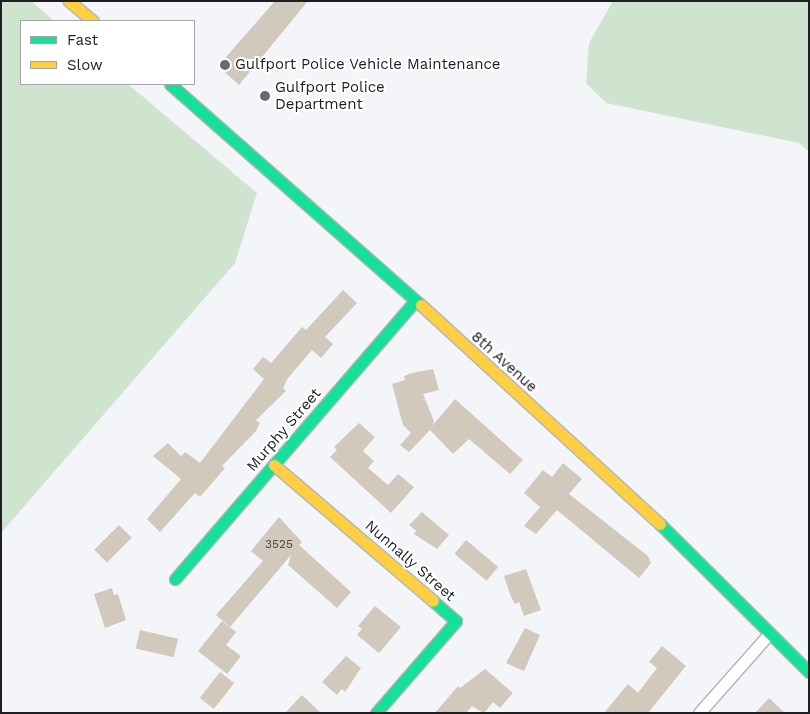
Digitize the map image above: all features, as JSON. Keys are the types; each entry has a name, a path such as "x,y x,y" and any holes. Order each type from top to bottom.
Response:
{"street":[{"path":"69,1 92,20"},
{"name":"8th Avenue","path":"171,85 415,301 695,556 768,634 809,672"},
{"name":"Murphy Street","path":"175,579 415,301"},
{"name":"Nunnally Street","path":"274,465 456,621 376,713"},
{"path":"699,713 768,634"}],"green space":[{"path":"1,1 31,1 53,20 20,20 20,85 129,85 257,193 235,263 1,533"},
{"path":"613,1 809,1 809,152 799,143 606,103 586,83 589,43"}],"building":[{"path":"275,1 308,1 239,85 218,66"},
{"path":"343,290 357,303 325,337 333,344 321,358 312,350 288,378 283,388 286,391 256,420 260,423 256,431 222,466 225,468 200,497 195,493 160,532 147,519 181,479 153,456 168,443 181,456 185,452 200,463 264,379 253,369 263,357 271,363 302,327 306,330"},
{"path":"433,369 439,390 423,394 434,421 432,426 455,399 523,460 510,474 469,439 453,454 430,430 409,452 400,445 411,433 403,425 392,384 405,380 404,376 412,373"},
{"path":"359,423 375,437 363,451 374,461 368,468 388,485 398,474 414,487 391,513 330,457 337,450 334,447"},
{"path":"563,463 582,479 569,494 648,556 651,563 639,578 557,510 536,534 524,526 540,507 524,493 543,470 552,477"},
{"path":"422,512 449,535 437,549 414,534 416,531 409,525"},
{"path":"279,517 302,542 299,545 351,592 337,608 288,565 291,555 230,627 216,615 263,561 251,551"},
{"path":"119,525 132,538 107,562 94,550"},
{"path":"466,540 498,567 487,581 454,554"},
{"path":"526,569 541,610 524,616 519,602 515,604 511,597 504,576"},
{"path":"112,588 114,595 118,594 126,620 105,628 94,594"},
{"path":"375,606 401,627 379,653 357,635 362,629 358,626"},
{"path":"222,621 236,632 226,645 241,656 227,674 198,651"},
{"path":"525,628 540,635 524,671 506,663"},
{"path":"140,630 178,639 174,657 136,649"},
{"path":"662,646 686,666 648,713 604,713 628,684 638,693 657,668 649,662"},
{"path":"346,656 361,668 345,692 342,689 337,695 322,682"},
{"path":"485,669 513,693 500,708 493,702 484,713 472,706 466,713 435,713 458,686 460,688"},
{"path":"220,672 234,683 214,709 200,698"},
{"path":"302,695 321,713 285,713"},
{"path":"769,698 785,713 755,713"}],"traffic: fast":[{"path":"171,85 421,305"},
{"path":"175,579 415,301"},
{"path":"660,524 809,672"},
{"path":"376,713 456,621 433,601"}],"traffic: slow":[{"path":"69,1 92,20"},
{"path":"421,305 660,524"},
{"path":"274,465 433,601"}],"place":[{"name":"Gulfport Police Vehicle Maintenance","path":"225,65"},
{"name":"Gulfport Police Department","path":"265,96"}]}
